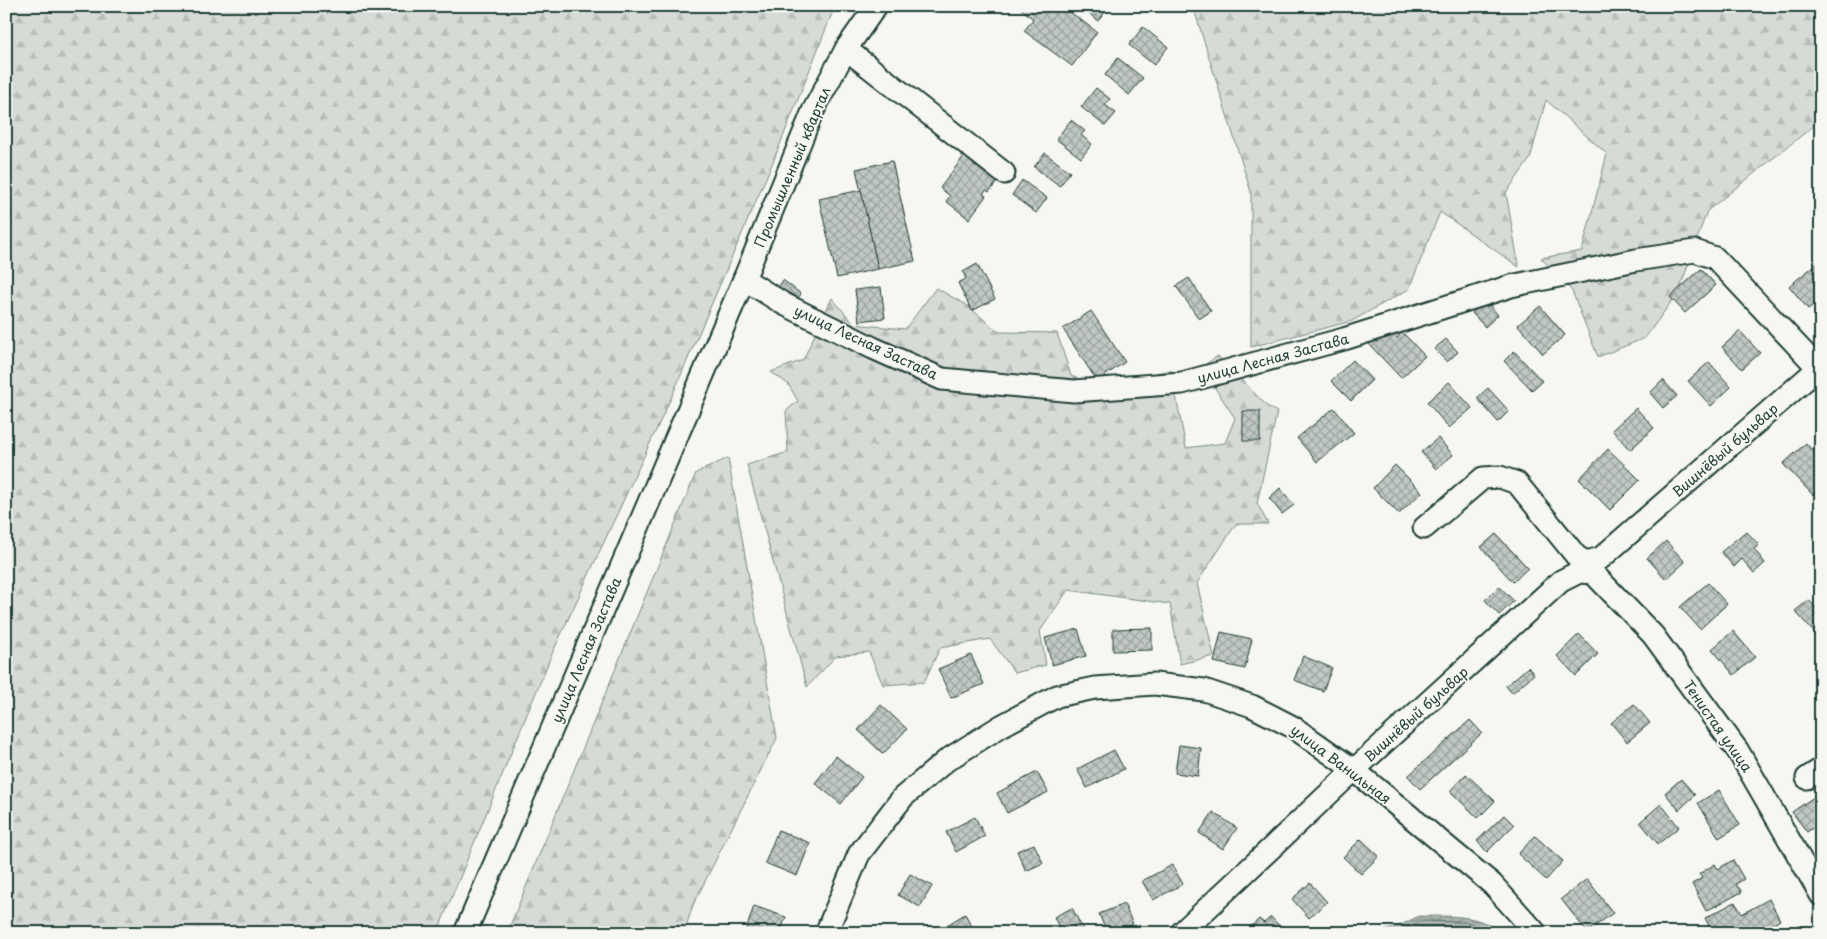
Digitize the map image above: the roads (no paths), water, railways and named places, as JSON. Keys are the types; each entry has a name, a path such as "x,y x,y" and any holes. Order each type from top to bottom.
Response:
{"street":[{"name":"Промышленный квартал","path":"744,280 813,111 846,49 876,6"},
{"path":"846,49 1004,173"},
{"name":"улица Лесная Застава","path":"465,933 744,280 784,304 873,348 942,379 1074,391 1182,383 1344,339 1511,286 1636,260 1694,251 1715,258 1820,368"},
{"name":"Вишнёвый бульвар","path":"1424,528 1483,478 1500,477 1517,483 1577,557 1586,562 1601,558 1820,368"},
{"name":"Вишнёвый бульвар","path":"1181,933 1354,770 1561,581 1579,572 1593,573"},
{"name":"Тенистая улица","path":"1593,573 1653,635 1738,751 1821,895"},
{"name":"улица Ванильная","path":"826,933 859,854 903,797 947,760 1001,726 1057,696 1095,688 1155,684 1204,690 1252,706 1293,727 1354,770 1492,884 1536,933"}],"water":[{"path":"1419,916 1450,916 1472,919 1491,926 1499,933 1377,933 1397,927"}]}
